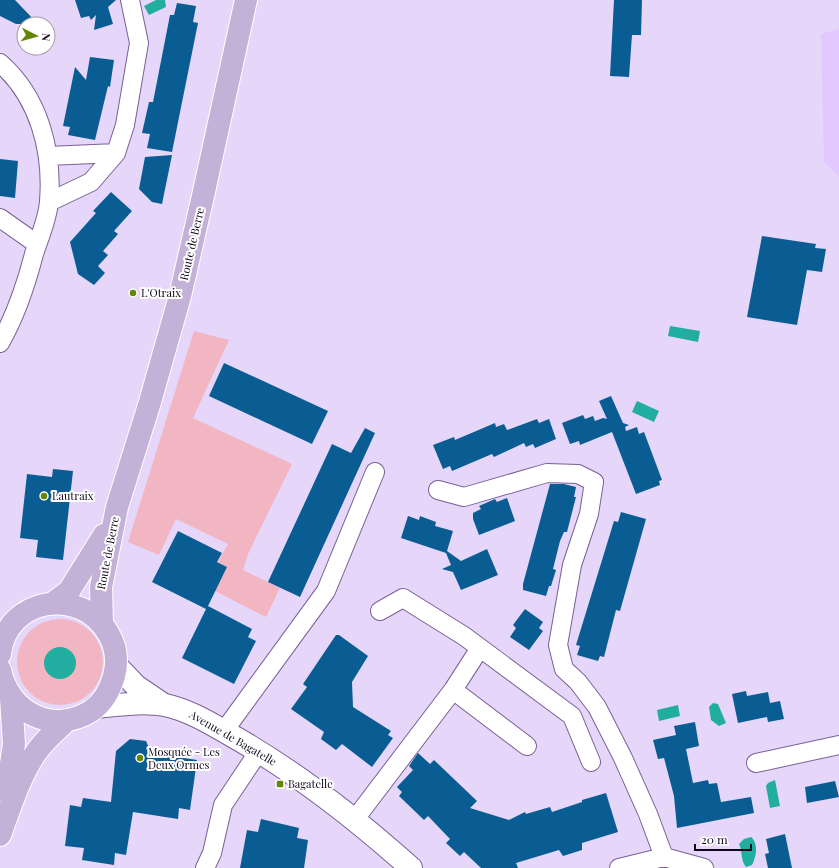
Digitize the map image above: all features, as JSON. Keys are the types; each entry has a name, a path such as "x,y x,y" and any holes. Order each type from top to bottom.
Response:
{"main road":[{"name":"Route de Berre","path":"102,623 100,587 117,507 150,402 180,296 204,196 246,0"},
{"name":"Route de Berre","path":"53,603 69,592 99,546 117,507"},
{"path":"0,654 1,646 8,629 21,615 36,607 53,603 71,604 88,611 102,623 114,643 117,666 110,689 96,707 83,716 67,720 46,720 27,712 4,683"},
{"path":"0,790 10,764 14,744 4,683"},
{"path":"0,835 14,797 34,755 67,720"}],"street":[{"path":"49,202 91,182 116,153 125,125 139,43 130,0"},
{"path":"0,63 12,73 36,110 48,156 49,202 26,284 10,325 0,342"},
{"path":"48,156 116,153"},
{"path":"0,218 37,244"},
{"path":"224,731 326,591 375,472"},
{"path":"438,490 464,497 547,473 578,474 594,482 589,514 572,565 558,645 564,669 578,682 596,707 624,758 653,862"},
{"path":"380,611 403,598 464,636 572,716 591,762"},
{"path":"0,624 21,615"},
{"path":"355,819 453,690 480,648"},
{"name":"Avenue de Bagatelle","path":"117,666 136,686 165,705"},
{"path":"453,690 528,746"},
{"name":"Avenue de Bagatelle","path":"96,707 134,703 165,705 190,713 259,751 319,791 355,819 411,868"},
{"path":"756,763 839,745"},
{"path":"205,868 212,853 223,805 259,751"},
{"path":"619,868 653,862 704,868"}],"shaded area":[{"path":"156,0 165,0 166,7 149,15 144,6"},
{"path":"839,29 839,177 824,162 821,34"},
{"path":"670,326 700,331 698,342 668,336"},
{"path":"194,331 229,340 193,418 292,464 248,554 243,570 280,588 266,617 215,591 227,567 218,562 228,544 176,519 159,555 128,542"},
{"path":"637,401 659,411 654,422 632,412"},
{"path":"60,619 77,622 91,631 100,645 103,662 100,679 91,693 77,702 60,705 43,702 29,693 20,679 17,662 20,645 29,631 43,622"},
{"path":"57,647 63,647 73,654 76,663 75,669 69,676 63,679 57,679 47,672 44,666 44,660 51,650"},
{"path":"713,703 718,704 726,723 719,726 711,720 709,707"},
{"path":"678,705 680,716 659,721 657,710"},
{"path":"775,780 780,806 770,808 766,786 768,783"},
{"path":"751,837 755,843 756,855 752,865 746,867 743,862 739,844 744,839"}],"building":[{"path":"0,0 15,0 30,16 16,16 16,24 0,16"},
{"path":"75,0 116,0 108,7 113,24 94,30 96,15 91,20 89,16 81,18"},
{"path":"614,0 642,0 641,35 632,35 629,77 610,76"},
{"path":"177,3 196,6 193,22 198,23 172,152 147,148 150,134 142,133 149,102 153,102 170,15 174,15"},
{"path":"90,57 114,60 110,87 108,86 95,140 68,135 70,127 63,126 75,67 86,80"},
{"path":"172,155 162,204 152,202 139,189 145,157"},
{"path":"0,159 18,161 15,198 0,196"},
{"path":"111,192 132,211 114,231 118,234 103,251 108,255 98,266 105,273 94,285 78,274 70,242 96,213 93,211"},
{"path":"762,236 816,244 815,248 826,249 822,272 807,270 797,325 747,317"},
{"path":"224,363 328,411 312,444 209,396"},
{"path":"611,396 623,423 629,425 625,427 626,431 637,427 639,434 644,432 662,480 659,481 660,485 636,494 612,432 580,445 579,441 570,444 562,423 583,415 585,419 593,416 595,421 603,418 607,419 599,401"},
{"path":"537,419 539,423 549,419 556,439 535,448 533,444 526,447 524,443 494,457 492,454 452,471 450,466 443,469 433,445 454,437 455,440 495,423 496,427 504,424 507,430"},
{"path":"365,428 375,433 300,597 268,582 332,444 351,453"},
{"path":"53,469 73,471 63,560 36,557 38,540 20,538 27,474 52,477"},
{"path":"550,484 564,484 576,487 574,497 576,497 567,532 564,532 560,541 553,569 556,570 546,596 523,590 523,584"},
{"path":"507,498 515,521 479,535 473,519 473,513 481,509 479,506 495,499 497,502"},
{"path":"621,512 646,519 620,611 616,610 604,657 600,656 598,661 577,655 580,646 576,645 614,521 618,522"},
{"path":"408,516 419,520 420,516 436,522 435,526 453,531 447,551 461,561 487,549 498,575 461,590 453,572 442,569 451,565 446,553 401,538"},
{"path":"178,531 222,553 217,562 227,567 208,606 252,629 248,637 256,641 234,684 182,658 206,609 152,582"},
{"path":"525,609 543,622 539,628 543,631 529,650 510,637 516,628 513,625"},
{"path":"336,635 339,635 368,656 352,682 353,707 391,731 388,735 393,738 372,767 342,744 336,750 321,739 324,732 291,709 307,687 303,684"},
{"path":"746,691 747,696 768,692 770,703 780,701 784,719 768,722 767,717 738,723 732,694"},
{"path":"695,722 699,746 686,749 693,783 708,780 709,784 717,783 721,802 751,797 754,813 677,828 674,796 664,758 658,759 653,740 676,735 674,726"},
{"path":"130,739 146,741 151,753 197,760 190,810 179,808 178,819 133,812 126,855 115,853 114,865 82,860 84,848 65,846 70,805 81,807 83,798 111,802 116,751"},
{"path":"418,753 430,764 434,760 477,801 470,808 509,820 525,812 526,814 550,807 552,812 582,802 582,800 606,793 618,832 582,843 582,850 563,856 559,850 516,863 518,868 481,868 464,852 460,856 446,843 450,839 428,816 424,820 399,796 402,792 397,787 413,770 409,766"},
{"path":"835,781 839,797 807,803 805,787"},
{"path":"261,819 299,828 297,838 308,840 304,868 240,868 247,830 258,832"},
{"path":"785,834 792,868 768,868 765,854 769,853 766,839"}],"place":[{"name":"L'Otraix","path":"133,293"},
{"name":"Lautraix","path":"44,496"},
{"name":"Mosquée - Les Deux Ormes","path":"140,758"},
{"name":"Bagatelle","path":"280,784"}]}
